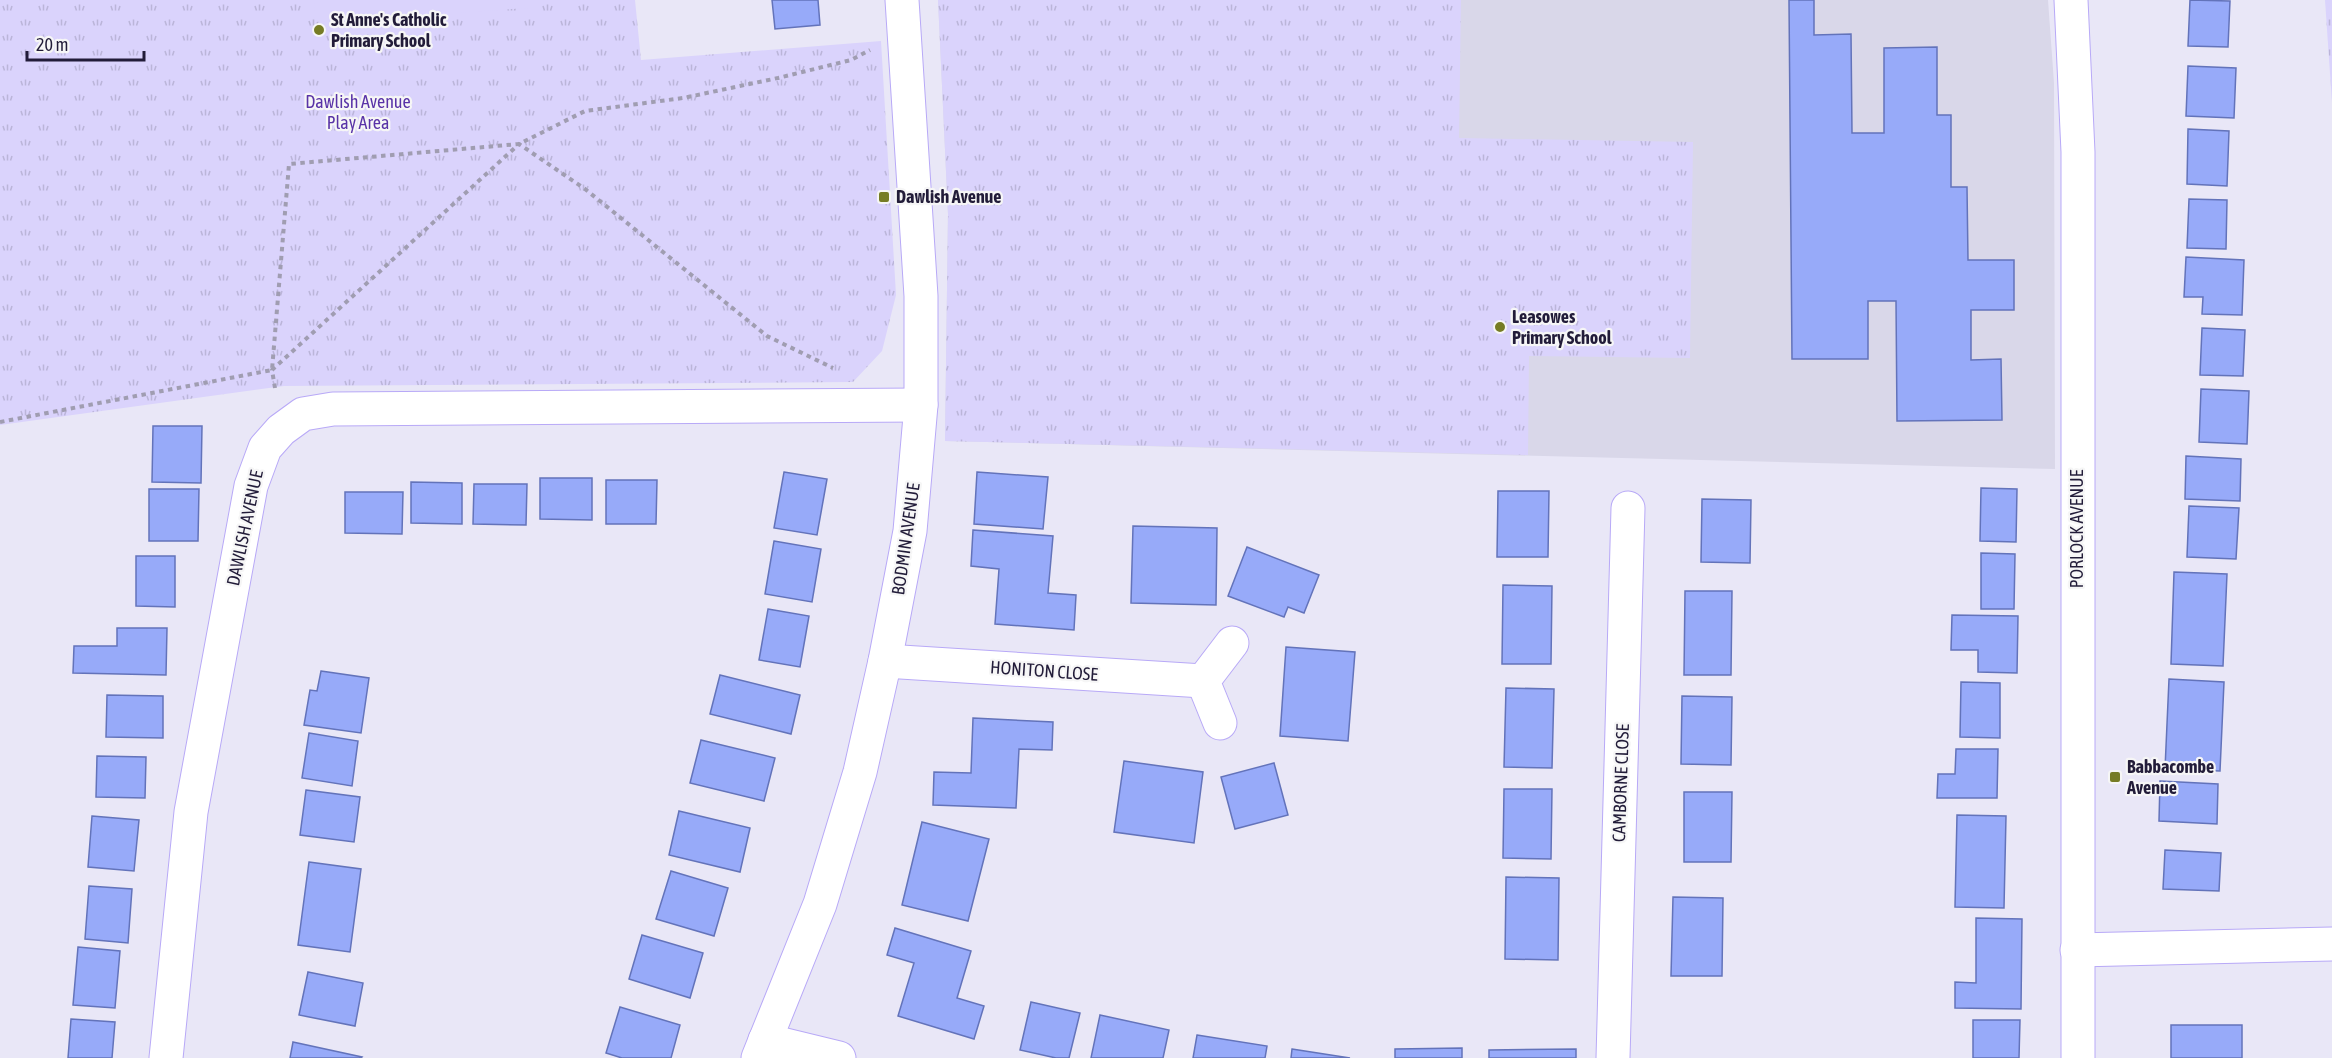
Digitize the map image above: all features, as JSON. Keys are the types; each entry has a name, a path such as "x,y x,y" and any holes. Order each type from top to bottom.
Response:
{"street":[{"name":"PORLOCK AVENUE","path":"2071,0 2078,152 2078,1058"},
{"name":"BODMIN AVENUE","path":"761,1049 819,904 860,772 885,661 910,531 921,405 921,296 903,15"},
{"name":"DAWLISH AVENUE","path":"166,1058 191,812 240,544 254,476 265,448 281,430 303,414 333,409 921,405"},
{"name":"CAMBORNE CLOSE","path":"1613,1058 1628,508"},
{"path":"1220,723 1203,681 1232,643"},
{"name":"HONITON CLOSE","path":"885,661 1203,681"},
{"path":"2077,950 2332,944"},
{"path":"761,1049 839,1058"}],"path":[{"path":"0,422 272,370 519,144 585,111 683,98 851,60 903,15"},
{"path":"281,430 272,370 289,164 519,144 585,189 767,336 833,368 844,405"}],"shaded area":[{"name":"Leasowes Primary School","path":"938,0 2048,0 2054,83 2055,469 945,441 948,214"}],"green space":[{"name":"Dawlish Avenue Play Area","path":"0,0 635,0 641,60 881,41 896,295 882,351 853,382 284,386 0,425"},
{"path":"314,0 529,0 529,8 315,22"},
{"path":"938,0 1461,0 1459,138 1693,142 1690,358 1529,356 1528,455 945,441 948,214"},
{"path":"2325,0 2332,0 2332,103"}],"building":[{"path":"772,0 818,0 820,25 775,29"},
{"path":"1789,0 1814,0 1814,35 1851,34 1852,133 1884,133 1884,48 1937,47 1937,115 1951,115 1951,187 1967,187 1968,260 2014,260 2014,310 1971,310 1971,360 2001,359 2002,420 1897,421 1896,301 1868,301 1868,359 1792,359"},
{"path":"2190,0 2230,1 2228,47 2188,46"},
{"path":"2188,66 2236,68 2234,118 2186,116"},
{"path":"2188,129 2229,131 2227,186 2187,184"},
{"path":"2189,199 2227,200 2226,249 2187,248"},
{"path":"2186,257 2244,260 2242,315 2202,314 2203,297 2184,297"},
{"path":"2202,328 2245,330 2243,376 2200,375"},
{"path":"2201,389 2249,391 2247,444 2199,442"},
{"path":"153,426 202,426 201,483 152,482"},
{"path":"2186,456 2241,459 2240,501 2185,499"},
{"path":"784,472 827,479 817,535 774,528"},
{"path":"977,472 1048,477 1043,529 974,524"},
{"path":"540,478 592,478 592,520 540,519"},
{"path":"606,480 657,480 656,524 606,524"},
{"path":"411,482 462,483 462,524 411,523"},
{"path":"474,484 527,484 526,525 473,524"},
{"path":"1981,488 2017,489 2016,542 1980,541"},
{"path":"149,489 199,489 198,541 149,541"},
{"path":"1498,491 1549,491 1548,557 1497,557"},
{"path":"345,492 403,492 402,534 345,533"},
{"path":"1702,499 1751,500 1750,563 1701,562"},
{"path":"2189,506 2239,508 2236,559 2187,557"},
{"path":"1133,526 1217,528 1216,605 1131,603"},
{"path":"973,530 1053,536 1048,593 1076,595 1074,630 995,624 999,569 971,566"},
{"path":"774,541 821,549 812,602 765,594"},
{"path":"1247,547 1319,575 1304,613 1288,607 1284,617 1228,596"},
{"path":"1981,553 2015,554 2014,609 1981,609"},
{"path":"136,556 175,556 175,607 136,606"},
{"path":"2174,572 2227,574 2223,666 2171,664"},
{"path":"1503,585 1552,586 1551,664 1502,664"},
{"path":"1685,591 1732,591 1731,675 1684,675"},
{"path":"768,609 809,616 800,667 759,660"},
{"path":"1952,615 2018,616 2017,673 1978,672 1978,650 1951,650"},
{"path":"117,628 167,628 166,675 73,673 74,646 117,646"},
{"path":"1286,647 1355,652 1348,741 1280,736"},
{"path":"321,671 369,678 361,733 304,725 310,690 317,691"},
{"path":"720,675 800,695 791,734 710,714"},
{"path":"2169,679 2224,682 2220,771 2165,769"},
{"path":"1961,682 2000,683 2000,738 1960,737"},
{"path":"1506,688 1554,689 1552,768 1504,767"},
{"path":"107,695 163,696 163,738 106,737"},
{"path":"1682,696 1732,697 1731,765 1681,764"},
{"path":"973,718 1053,722 1052,750 1019,749 1016,808 933,805 934,772 971,773"},
{"path":"309,733 358,741 352,786 302,778"},
{"path":"701,740 775,758 764,801 690,783"},
{"path":"1956,749 1998,749 1997,798 1937,798 1938,774 1955,774"},
{"path":"97,756 146,757 145,798 96,797"},
{"path":"1124,761 1203,772 1194,843 1114,832"},
{"path":"1274,763 1288,815 1235,829 1221,777"},
{"path":"2160,781 2218,784 2217,824 2159,821"},
{"path":"1504,789 1552,789 1551,859 1503,858"},
{"path":"306,790 360,797 354,842 300,835"},
{"path":"1684,792 1732,792 1731,862 1684,862"},
{"path":"679,811 750,828 740,872 669,855"},
{"path":"1957,815 2006,816 2004,908 1955,907"},
{"path":"92,816 139,820 134,871 88,867"},
{"path":"922,822 989,839 968,921 902,905"},
{"path":"2165,850 2221,853 2219,891 2163,889"},
{"path":"309,862 361,869 350,952 298,945"},
{"path":"671,871 728,888 714,936 656,919"},
{"path":"1506,877 1559,878 1558,960 1505,959"},
{"path":"89,886 132,889 128,943 85,939"},
{"path":"1673,897 1723,898 1722,976 1671,976"},
{"path":"1976,918 2022,919 2021,1009 1955,1008 1955,982 1976,983"},
{"path":"895,928 971,951 957,998 984,1006 974,1039 898,1016 914,963 887,955"},
{"path":"642,935 703,953 690,998 629,979"},
{"path":"78,947 120,951 115,1008 73,1005"},
{"path":"308,972 363,983 355,1026 299,1015"},
{"path":"1031,1002 1080,1013 1069,1058 1056,1058 1020,1050"},
{"path":"620,1007 680,1025 671,1058 622,1058 606,1053"},
{"path":"1100,1015 1169,1030 1163,1058 1091,1058"},
{"path":"71,1019 115,1022 112,1058 68,1058"},
{"path":"1973,1020 2020,1020 2019,1058 1973,1058"},
{"path":"2171,1025 2242,1025 2242,1058 2171,1058"},
{"path":"1197,1035 1267,1046 1265,1058 1193,1058"},
{"path":"293,1042 362,1057 290,1058"},
{"path":"1462,1048 1462,1058 1395,1058 1395,1049"},
{"path":"1292,1049 1350,1058 1291,1058"},
{"path":"1576,1049 1576,1058 1489,1058 1489,1050"}],"place":[{"name":"St Anne's Catholic Primary School","path":"319,30"},
{"name":"Dawlish Avenue","path":"884,197"},
{"name":"Leasowes Primary School","path":"1500,327"},
{"name":"Babbacombe Avenue","path":"2115,777"}]}
